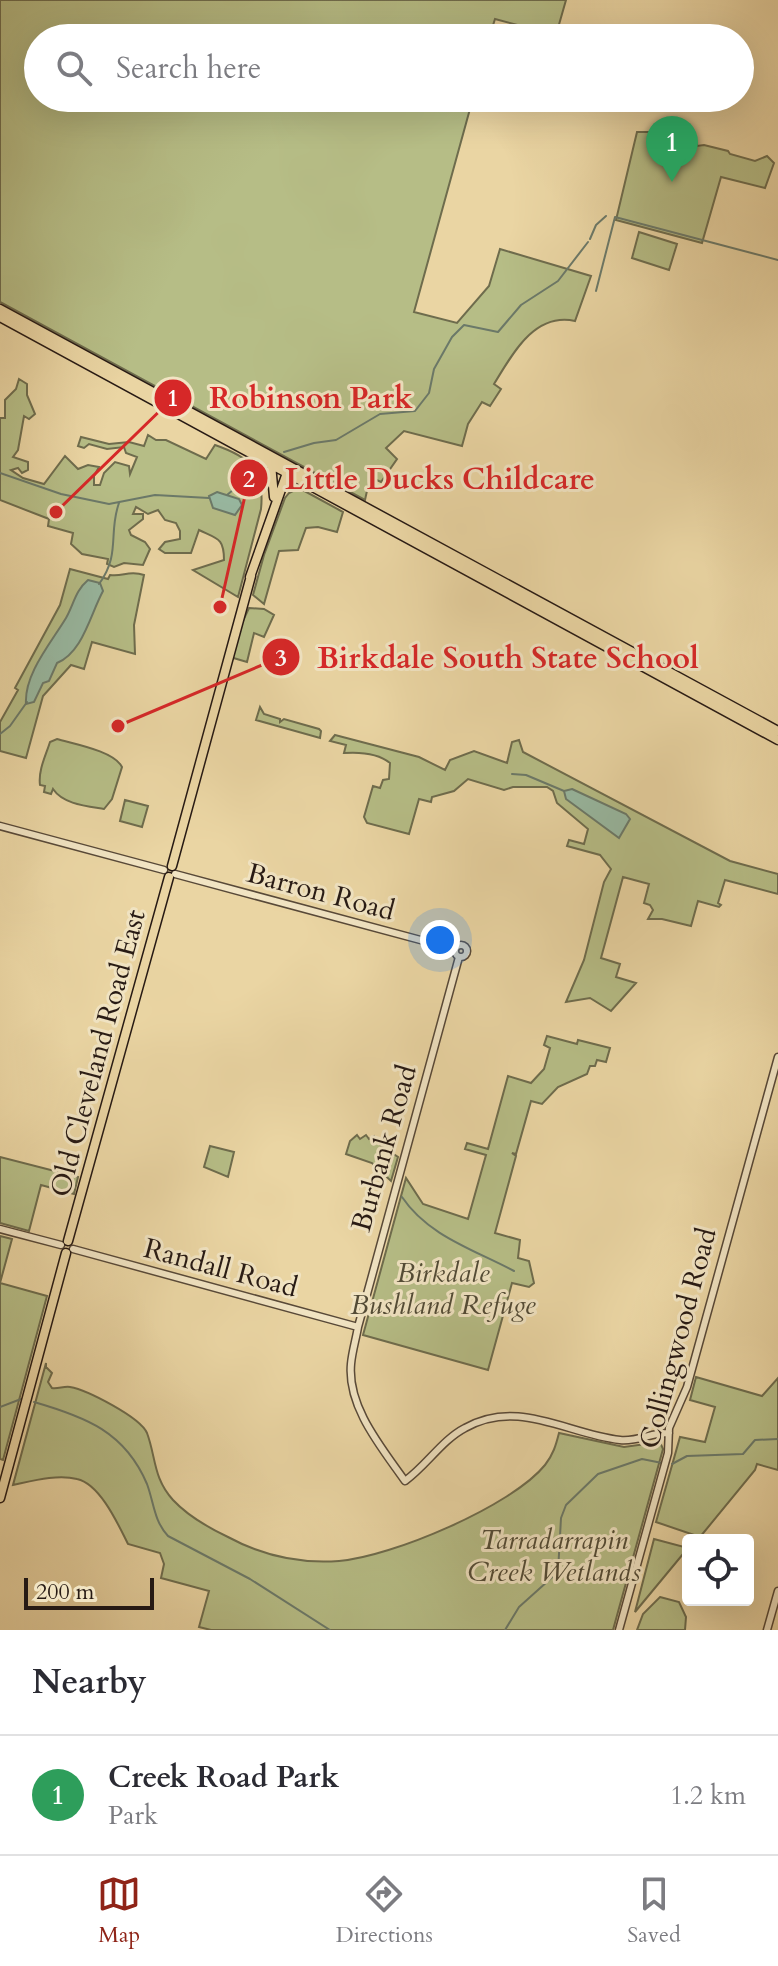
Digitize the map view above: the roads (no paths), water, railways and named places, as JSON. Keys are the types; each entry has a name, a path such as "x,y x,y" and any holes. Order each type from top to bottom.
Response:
{"main road":[{"path":"0,309 286,469 778,731"},
{"path":"0,317 271,464 286,469 307,484 778,740"},
{"path":"271,464 277,494 292,485 307,484"},
{"name":"Old Cleveland Road East","path":"0,1498 238,620 286,469"}],"street":[{"name":"Barron Road","path":"0,826 454,949"},
{"path":"460,945 466,948 466,955 459,957 454,949 460,945"},
{"name":"Burbank Road","path":"459,957 358,1327 351,1367 357,1401 366,1421 405,1481 456,1433 476,1422 495,1417 535,1418 622,1440 669,1433"},
{"name":"Collingwood Road","path":"619,1630 668,1453 669,1433 687,1387 778,1057"},
{"name":"Randall Road","path":"0,1229 358,1327"},
{"path":"767,1630 778,1591"}],"waterway":[{"path":"590,239 596,225 606,216"},
{"path":"596,291 615,217 778,260"},
{"path":"284,452 336,440 380,414 415,411 429,393 434,369 452,337 464,325 498,332 521,305 558,281 588,242"},
{"path":"227,495 259,468"},
{"path":"0,473 61,494 109,504 155,495 209,498"},
{"path":"99,584 110,563 119,503"},
{"path":"0,734 10,726 27,702"},
{"path":"512,774 526,775 564,791"},
{"path":"402,1197 413,1211 439,1232 514,1271"},
{"path":"0,1407 21,1399"},
{"path":"34,1402 87,1421 115,1439 138,1466 157,1518 168,1536 250,1579 330,1630"},
{"path":"672,1464 687,1456 743,1454 755,1440 778,1439"},
{"path":"505,1630 519,1607 558,1572 561,1518 566,1505 598,1474 642,1459 662,1463"}],"place":[{"name":"Creek Road Park","path":"672,182"},
{"name":"Robinson Park","path":"56,512"},
{"name":"Little Ducks Childcare","path":"220,607"},
{"name":"Birkdale South State School","path":"118,726"}],"park label":[{"name":"Birkdale Bushland Refuge","path":"443,1288"},
{"name":"Tarradarrapin Creek Wetlands","path":"554,1555"}]}
